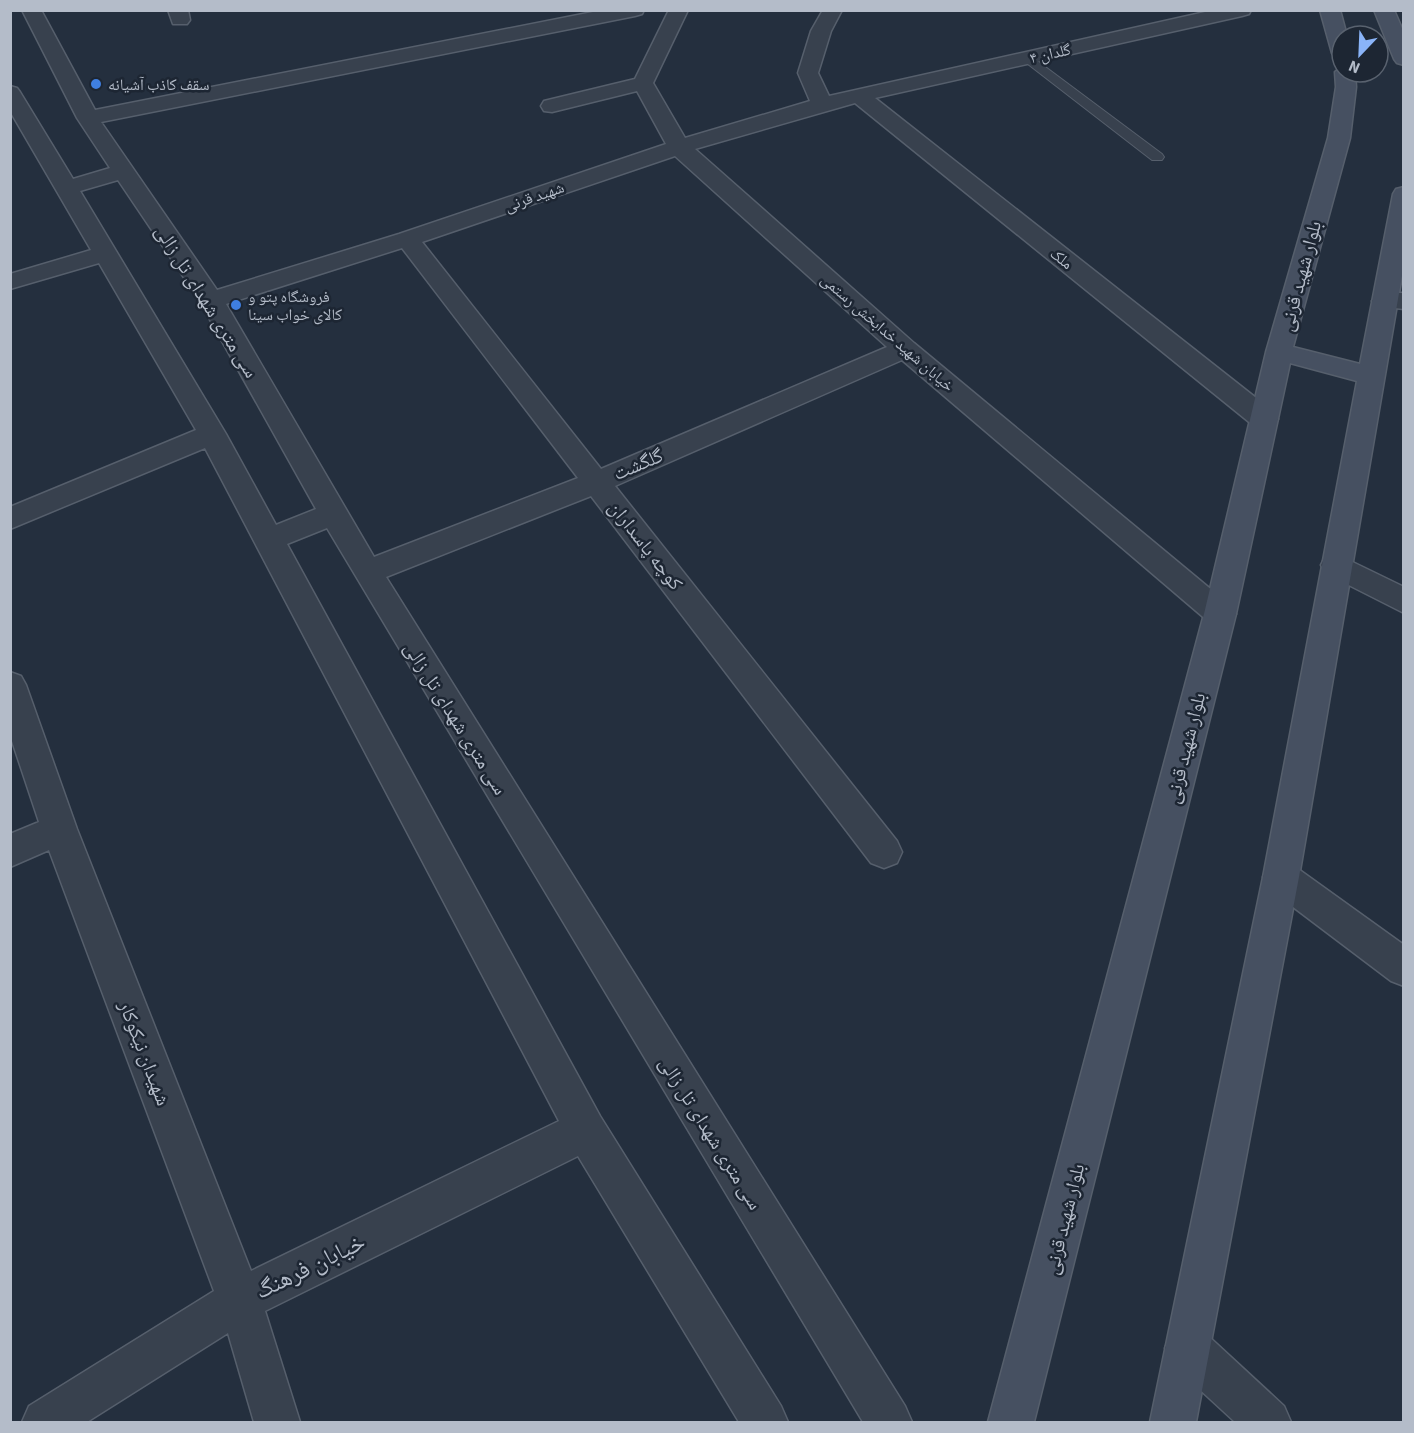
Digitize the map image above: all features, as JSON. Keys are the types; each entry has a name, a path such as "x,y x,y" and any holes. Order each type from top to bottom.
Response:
{"main road":[{"path":"1384,10 1404,59"},
{"name":"بلوار شهید قرنی","path":"1011,1422 1220,614 1280,352 1339,138 1346,84"},
{"path":"1173,1422 1281,877 1372,376 1394,301 1404,194"},
{"path":"1280,352 1372,376"}],"street":[{"name":"سی متری شهدای تل زالی","path":"31,10 88,118 211,300 367,572 862,1401 889,1422"},
{"path":"88,118 635,10"},
{"path":"552,106 643,83 679,10"},
{"path":"822,104 808,73 821,31 833,10"},
{"name":"گلدان ۴","path":"859,96 1242,10"},
{"name":"خیابان شهید خدابخش رستمی","path":"643,83 679,147 905,349 1220,614"},
{"path":"11,94 212,434 586,1130 765,1422"},
{"name":"شهید قرنی","path":"211,300 407,239 679,147 822,104 859,96"},
{"name":"ملک","path":"859,96 1264,419"},
{"path":"66,188 124,171"},
{"name":"کوچه پاسداران","path":"407,239 884,852"},
{"path":"10,282 105,253"},
{"name":"گلگشت","path":"367,572 597,482 905,349"},
{"path":"10,519 212,434"},
{"path":"268,540 333,514"},
{"path":"1336,565 1404,601"},
{"name":"شهیدان نیکوکار","path":"10,685 59,829 240,1300 277,1422"},
{"path":"10,851 59,829"},
{"path":"1281,877 1404,968"},
{"name":"خیابان فرهنگ","path":"45,1422 240,1300 586,1130"},
{"path":"1188,1348 1268,1422"}],"lane":[{"path":"1028,58 1157,157"}],"place":[{"name":"سقف کاذب آشیانه","path":"96,84"},
{"name":"فروشگاه پتو و کالای خواب سینا","path":"236,305"}]}
